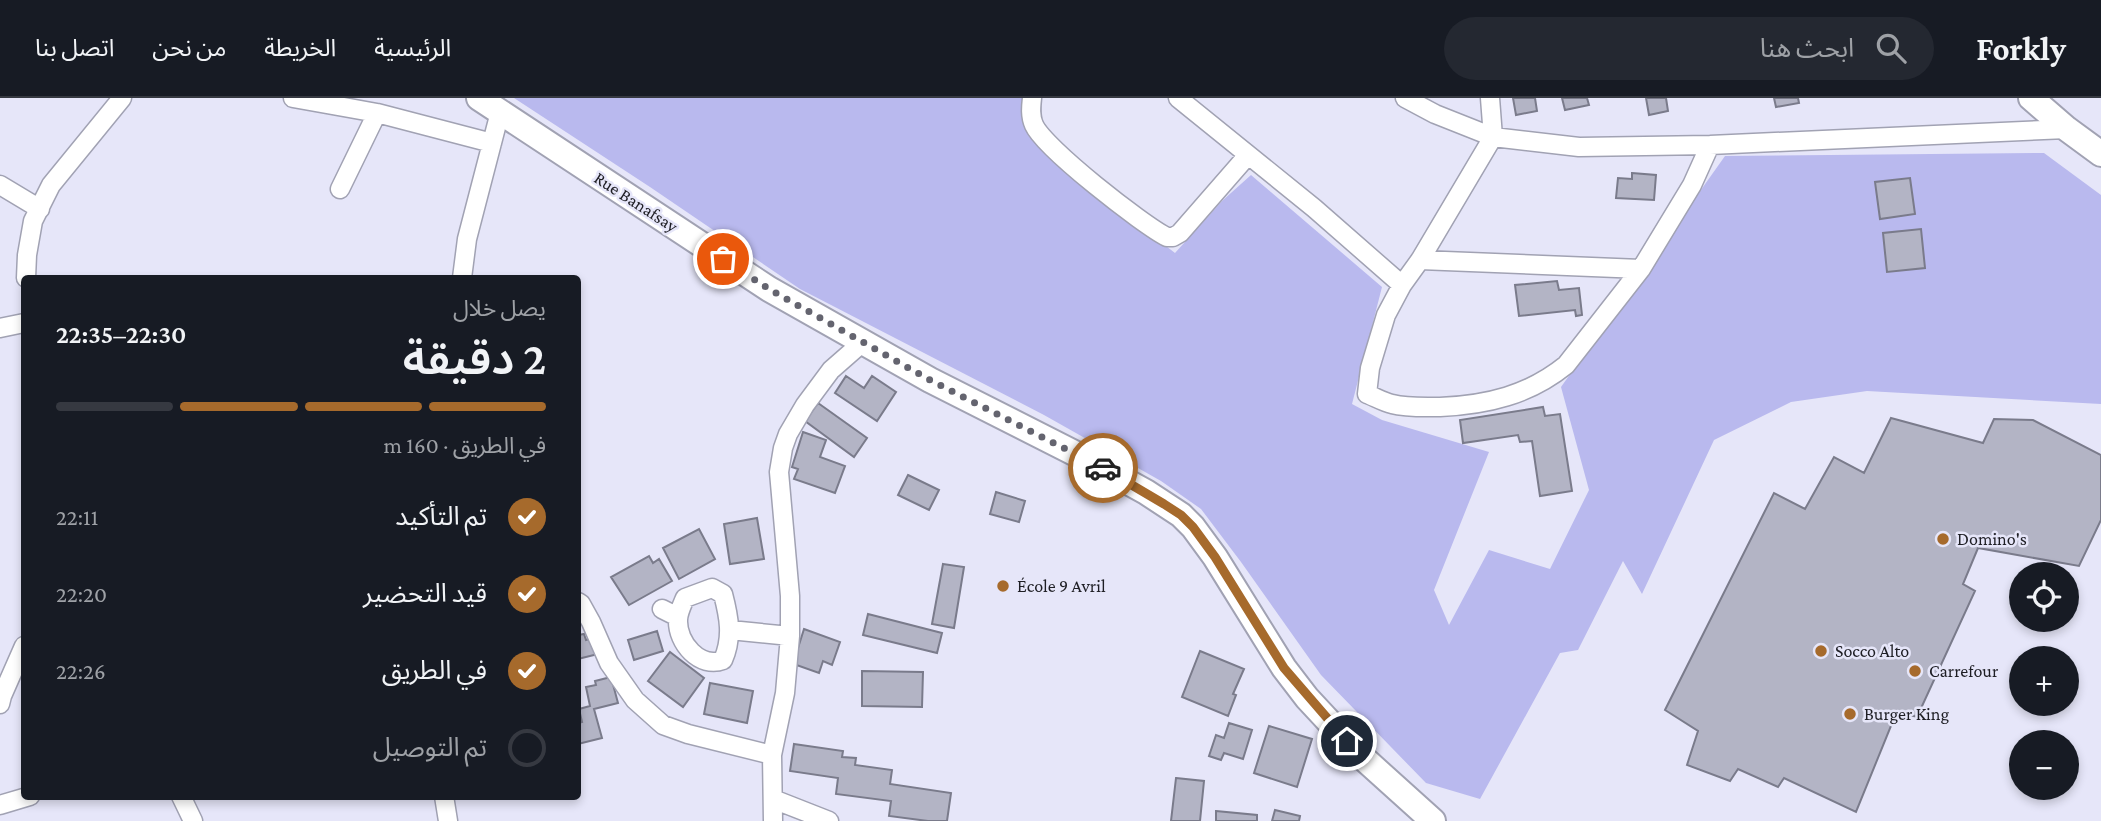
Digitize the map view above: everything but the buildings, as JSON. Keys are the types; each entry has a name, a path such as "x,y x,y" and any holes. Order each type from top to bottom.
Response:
{"main road":[{"path":"2031,98 2101,154"},
{"name":"Rue Banafsay","path":"489,105 769,289 930,380 1086,459 1181,515 1215,557 1284,668 1307,698 1362,756 1433,821"}],"street":[{"path":"26,275 33,222 51,185 122,98"},
{"path":"293,98 377,113 492,144"},
{"path":"1032,98 1032,121 1041,135 1107,195 1167,237 1180,233 1248,155"},
{"path":"1178,98 1314,208 1402,285"},
{"path":"1405,98 1435,114 1493,137 1578,147 1710,145 2067,129"},
{"path":"1490,98 1493,137 1420,260 1402,285 1380,332 1370,368 1367,394 1391,404 1463,406 1508,397 1554,375 1566,365 1641,269 1692,185 1710,145"},
{"path":"462,275 467,239 492,144 489,105"},
{"path":"340,189 377,113"},
{"path":"0,185 40,209"},
{"path":"1420,260 1641,269"},
{"path":"0,328 21,324"},
{"path":"773,821 772,755 785,693 790,636 790,596 779,472 783,448 805,405 831,370 863,342"},
{"path":"712,588 723,594 730,630 723,660 709,663 700,659 685,642 670,613 685,598 712,588"},
{"path":"581,604 609,663 635,700 663,725 772,755"},
{"path":"730,630 790,636"},
{"path":"0,704 4,680 21,651"},
{"path":"0,805 21,799"},
{"path":"774,799 829,821"},
{"path":"183,800 193,821"},
{"path":"445,800 448,821"},
{"path":"0,813 1,821"}],"shaded area":[{"path":"514,98 1027,98 1021,113 1051,158 1175,253 1222,201 1251,175 1382,287 1352,404 1382,420 1489,452 1434,590 1449,625 1489,550 1550,569 1589,490 1561,387 1725,156 2044,153 2101,195 2101,404 1867,391 1791,402 1714,440 1642,594 1623,561 1578,650 1560,653 1480,799 1426,783 1321,675 1201,509 1161,481 1044,415 800,289"}],"way so far":[{"path":"723,259 811,314 930,380 1103,468"}],"place":[{"name":"Domino's","path":"1943,539"},
{"name":"École 9 Avril","path":"1003,586"},
{"name":"Socco Alto","path":"1821,651"},
{"name":"Carrefour","path":"1915,671"},
{"name":"Burger King","path":"1850,714"}],"route":[{"path":"1103,468 1146,492 1181,515 1193,527 1215,557 1284,668 1307,698 1347,741"}]}
